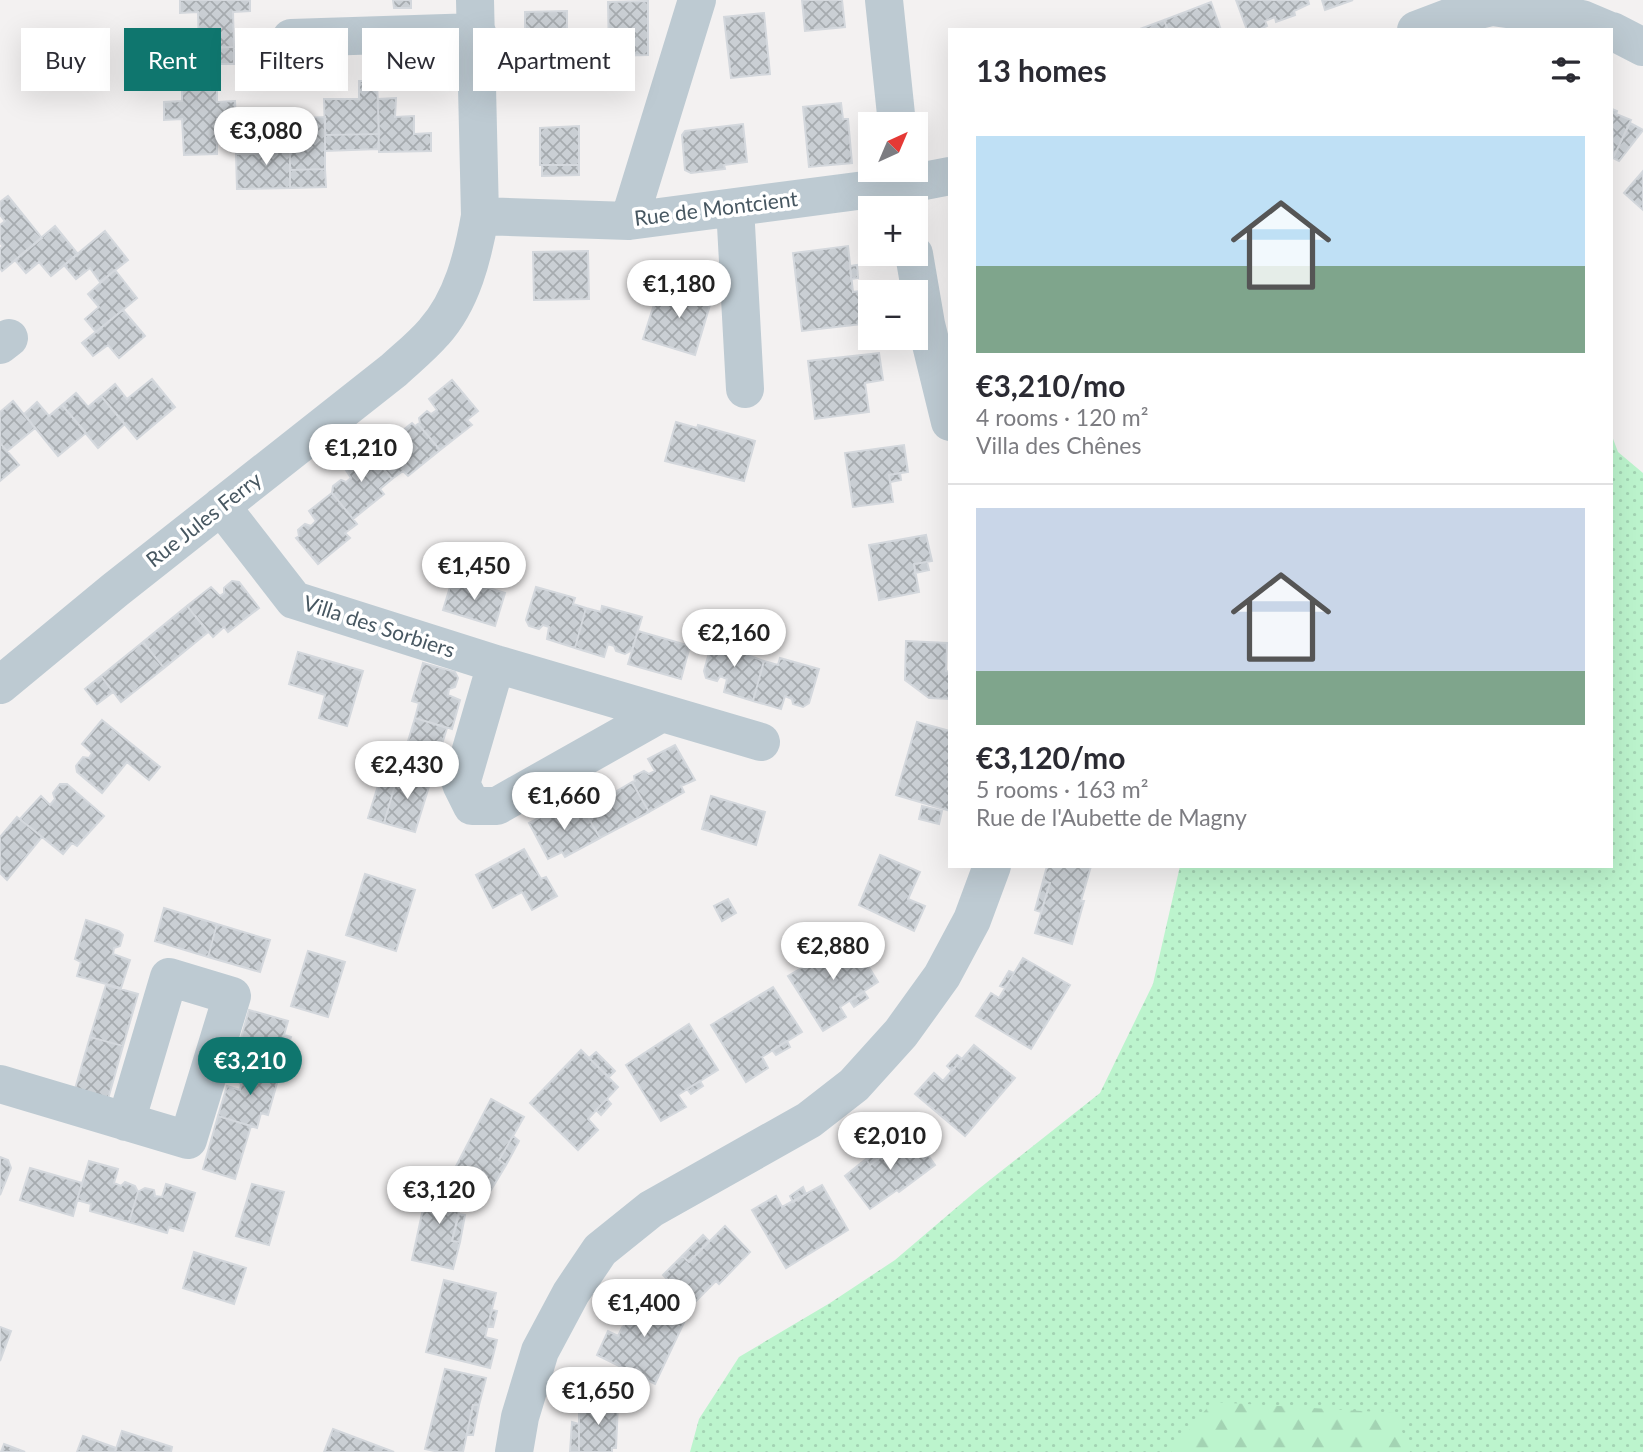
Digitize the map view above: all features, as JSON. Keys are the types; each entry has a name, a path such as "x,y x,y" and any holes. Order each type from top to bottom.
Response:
{"street":[{"path":"629,221 697,0"},
{"path":"884,0 896,112"},
{"path":"1421,28 1492,4 1582,19 1603,28"},
{"path":"348,31 476,16"},
{"name":"Rue Jules Ferry","path":"0,685 115,590 394,370 435,331 466,276 480,216 476,16"},
{"path":"1613,32 1643,47"},
{"name":"Rue de Montcient","path":"480,216 629,221 903,188 948,177"},
{"path":"734,207 745,389"},
{"path":"916,266 926,324 948,414"},
{"name":"Villa des Sorbiers","path":"222,506 294,600 660,714 761,742"},
{"path":"496,664 461,784 472,806 497,806 660,714"},
{"path":"514,1452 520,1417 540,1351 571,1293 600,1250 651,1209 809,1120 854,1085 901,1033 942,976 972,920 991,868"},
{"path":"0,1084 126,1122"}],"green space":[{"path":"1613,439 1618,452 1643,473 1643,1452 690,1452 699,1419 739,1357 830,1303 895,1260 976,1191 1100,1093 1153,984 1180,868 1613,868"},
{"path":"1212,1402 1395,1413 1410,1452 1171,1452"}],"building":[{"path":"180,0 250,0 250,11 233,12 234,47 221,47 221,28 198,28 198,12 180,13"},
{"path":"393,0 411,0 411,8 394,8"},
{"path":"802,0 842,0 845,27 805,31"},
{"path":"1236,0 1308,0 1309,4 1294,11 1295,15 1276,22 1275,17 1265,21 1267,26 1262,28 1246,28"},
{"path":"1322,0 1353,0 1325,10"},
{"path":"648,1 648,55 635,55 635,28 608,28 608,2"},
{"path":"1211,2 1220,28 1167,28 1164,20"},
{"path":"567,11 567,28 525,28 525,12"},
{"path":"764,13 770,74 731,78 724,17"},
{"path":"1164,20 1167,28 1143,28"},
{"path":"221,47 234,47 234,64 221,64"},
{"path":"359,81 362,81 362,91 377,91 379,134 325,135 324,99 359,99"},
{"path":"182,91 217,91 217,102 235,101 236,118 217,119 217,154 184,155 182,119 164,120 164,102 182,101"},
{"path":"396,98 395,117 414,116 414,134 431,133 431,151 379,152 378,99"},
{"path":"841,103 843,119 848,119 852,163 809,167 803,107"},
{"path":"1613,109 1617,111 1616,114 1631,120 1613,158"},
{"path":"325,117 325,169 290,170 290,135 306,134 306,118"},
{"path":"1630,123 1643,130 1619,161 1613,158"},
{"path":"743,124 747,162 724,165 725,169 691,173 685,170 682,135 685,131"},
{"path":"579,126 579,165 540,165 540,128"},
{"path":"379,134 378,149 325,151 325,135"},
{"path":"271,135 290,135 290,188 237,189 236,154 272,153"},
{"path":"542,165 579,165 579,175 542,176"},
{"path":"325,169 326,187 290,188 290,170"},
{"path":"1643,171 1643,210 1624,193"},
{"path":"8,196 42,238 2,271 0,225 5,221 0,215 0,202"},
{"path":"55,226 78,254 51,276 39,262 26,273 15,260"},
{"path":"105,231 128,260 100,282 90,268 76,279 64,265"},
{"path":"848,246 853,292 858,291 858,324 802,331 793,253"},
{"path":"588,251 589,299 534,300 533,252"},
{"path":"857,265 858,278 851,279 850,266"},
{"path":"115,270 137,298 96,332 85,319 99,307 88,294"},
{"path":"687,286 713,295 695,355 643,339 657,295 674,301 677,290 685,293"},
{"path":"123,310 145,336 119,358 108,345 93,356 82,343"},
{"path":"879,353 883,380 865,383 869,412 815,419 808,361"},
{"path":"152,379 175,407 137,439 101,396 115,384 127,399"},
{"path":"452,380 478,411 467,420 472,425 440,450 418,424 419,418 427,411 431,414 437,410 429,399"},
{"path":"76,393 88,407 101,396 125,424 98,448 62,405"},
{"path":"13,401 35,428 7,451 0,443 0,412"},
{"path":"37,402 49,416 62,405 86,433 58,456 24,414"},
{"path":"676,422 697,428 698,425 755,441 744,481 665,461"},
{"path":"412,423 415,426 418,424 440,450 408,476 403,471 392,479 367,449 390,430 398,440 403,436 402,431"},
{"path":"0,443 19,465 0,481"},
{"path":"904,445 908,472 889,475 893,502 853,507 845,453"},
{"path":"367,449 392,479 380,489 384,494 353,519 332,493 333,486 341,480 346,482 351,478 344,467"},
{"path":"900,473 901,480 890,482 889,475"},
{"path":"332,493 357,524 345,533 350,538 318,564 296,538 299,536 298,530 305,524 311,526 316,521 309,511"},
{"path":"926,535 932,561 914,564 919,592 879,600 869,545"},
{"path":"927,562 929,570 915,573 914,564"},
{"path":"453,577 505,593 495,626 443,610"},
{"path":"232,581 239,582 259,608 228,632 224,627 213,637 187,606 211,587 220,596"},
{"path":"536,587 575,598 573,604 586,608 575,648 547,639 549,627 543,625 539,629 529,626 526,620"},
{"path":"187,606 208,632 164,668 143,642"},
{"path":"602,606 642,617 632,650 625,654 608,644 604,657 575,648 586,608 601,612"},
{"path":"638,631 690,646 681,679 628,664"},
{"path":"713,638 752,650 750,656 764,661 753,701 724,692 727,679 720,676 717,681 706,678 704,671"},
{"path":"906,641 947,643 948,699 929,698 905,680"},
{"path":"143,642 164,668 121,702 101,676"},
{"path":"298,652 363,671 347,726 319,718 325,695 289,684"},
{"path":"780,658 819,669 809,703 803,707 793,704 792,699 785,696 781,709 753,701 764,661 778,665"},
{"path":"423,663 455,672 458,678 455,687 449,689 448,695 460,700 452,729 415,718 419,703 412,701"},
{"path":"101,676 113,692 97,704 85,689"},
{"path":"415,718 447,728 431,780 399,771"},
{"path":"102,720 160,767 149,780 127,762 102,793 77,772 76,766 83,757 89,758 92,753 82,744"},
{"path":"917,722 948,730 948,810 896,795"},
{"path":"675,745 695,780 681,786 684,792 649,812 632,782 635,781 634,776 644,771 649,774 655,771 648,759"},
{"path":"384,766 399,771 384,823 368,818"},
{"path":"399,771 431,780 415,832 384,823"},
{"path":"632,782 649,812 600,838 584,810"},
{"path":"60,784 67,784 104,816 77,846 72,843 63,854 20,819 41,796 50,805 55,799 53,793"},
{"path":"711,796 765,812 756,845 702,829"},
{"path":"577,806 584,810 600,838 565,857 562,852 548,859 529,823 556,809 562,821 568,818 569,812"},
{"path":"922,806 942,811 939,824 919,819"},
{"path":"17,817 42,837 7,880 0,873 0,837"},
{"path":"524,849 541,879 546,877 557,896 532,910 522,892 493,908 476,875"},
{"path":"880,855 920,872 908,899 925,906 914,931 859,905"},
{"path":"1046,868 1090,868 1072,944 1035,933 1050,883 1043,881"},
{"path":"365,874 415,890 396,951 346,935"},
{"path":"1043,881 1050,883 1041,912 1035,910"},
{"path":"728,899 736,913 722,921 714,906"},
{"path":"164,908 217,924 208,957 155,941"},
{"path":"86,920 119,931 123,935 120,946 114,948 113,954 130,960 121,988 77,976 81,962 75,959"},
{"path":"217,924 270,940 260,972 208,957"},
{"path":"851,938 878,982 840,1007 846,1017 823,1031 788,976"},
{"path":"308,951 345,962 328,1017 291,1006"},
{"path":"1023,958 1070,985 1031,1049 976,1016 991,993 999,998"},
{"path":"1009,971 1014,973 1005,988 1000,986"},
{"path":"106,985 138,994 123,1046 90,1037"},
{"path":"773,987 802,1032 762,1057 768,1068 746,1082 711,1025"},
{"path":"864,992 868,998 854,1007 850,1001"},
{"path":"249,1010 288,1021 284,1035 291,1037 279,1076 248,1066 243,1061 246,1049 251,1049 254,1043 241,1038"},
{"path":"689,1024 718,1070 678,1095 686,1107 661,1121 626,1065"},
{"path":"90,1037 123,1046 108,1099 75,1089"},
{"path":"787,1041 790,1047 776,1055 772,1050"},
{"path":"974,1045 1015,1078 965,1136 915,1094 934,1073 943,1081"},
{"path":"581,1050 618,1087 588,1119 598,1130 578,1150 530,1103"},
{"path":"596,1052 615,1071 609,1077 589,1058"},
{"path":"957,1055 962,1059 952,1071 947,1066"},
{"path":"248,1066 279,1076 268,1115 261,1113 257,1128 218,1116 227,1086 240,1090 241,1084 238,1081 242,1068"},
{"path":"700,1081 703,1086 691,1094 687,1089"},
{"path":"491,1099 524,1117 499,1160 506,1165 491,1190 454,1170"},
{"path":"607,1099 611,1104 601,1115 596,1110"},
{"path":"218,1116 251,1126 235,1179 203,1169"},
{"path":"913,1134 935,1165 899,1192 897,1190 870,1209 845,1176 866,1159 870,1165"},
{"path":"513,1136 519,1141 506,1165 499,1160"},
{"path":"891,1141 896,1146 870,1165 866,1159"},
{"path":"0,1157 8,1160 11,1168 0,1195"},
{"path":"89,1161 118,1169 114,1183 121,1186 125,1182 135,1186 138,1192 129,1222 90,1211 91,1204 77,1200"},
{"path":"30,1168 82,1183 73,1216 20,1200"},
{"path":"429,1181 464,1190 452,1241 460,1242 453,1269 412,1260"},
{"path":"166,1184 195,1193 183,1231 169,1227 167,1233 129,1222 138,1192 145,1188 154,1190 155,1196 162,1197"},
{"path":"252,1184 284,1192 269,1245 236,1236"},
{"path":"822,1185 848,1230 786,1268 752,1210 776,1196 782,1207"},
{"path":"803,1187 806,1194 793,1202 790,1196"},
{"path":"459,1214 465,1215 460,1242 452,1241"},
{"path":"725,1226 750,1252 719,1284 716,1281 692,1305 663,1275 682,1256 689,1262"},
{"path":"703,1235 709,1241 689,1262 682,1256"},
{"path":"194,1252 246,1268 234,1304 183,1288"},
{"path":"444,1280 496,1293 485,1337 497,1340 490,1368 426,1352"},
{"path":"639,1293 687,1316 655,1384 597,1355 608,1331 618,1336"},
{"path":"624,1307 631,1310 624,1325 618,1322"},
{"path":"492,1310 497,1311 493,1327 488,1326"},
{"path":"0,1327 11,1331 0,1361"},
{"path":"445,1369 486,1378 479,1405 473,1405 463,1452 425,1449"},
{"path":"579,1402 618,1404 616,1448 612,1448 612,1452 579,1452"},
{"path":"473,1405 479,1405 473,1435 467,1434"},
{"path":"572,1422 579,1424 579,1452 570,1452"},
{"path":"333,1429 394,1452 324,1452"},
{"path":"122,1431 172,1447 171,1452 115,1452"},
{"path":"83,1436 116,1448 115,1452 77,1452"},
{"path":"4,1444 25,1452 1,1452"}]}
